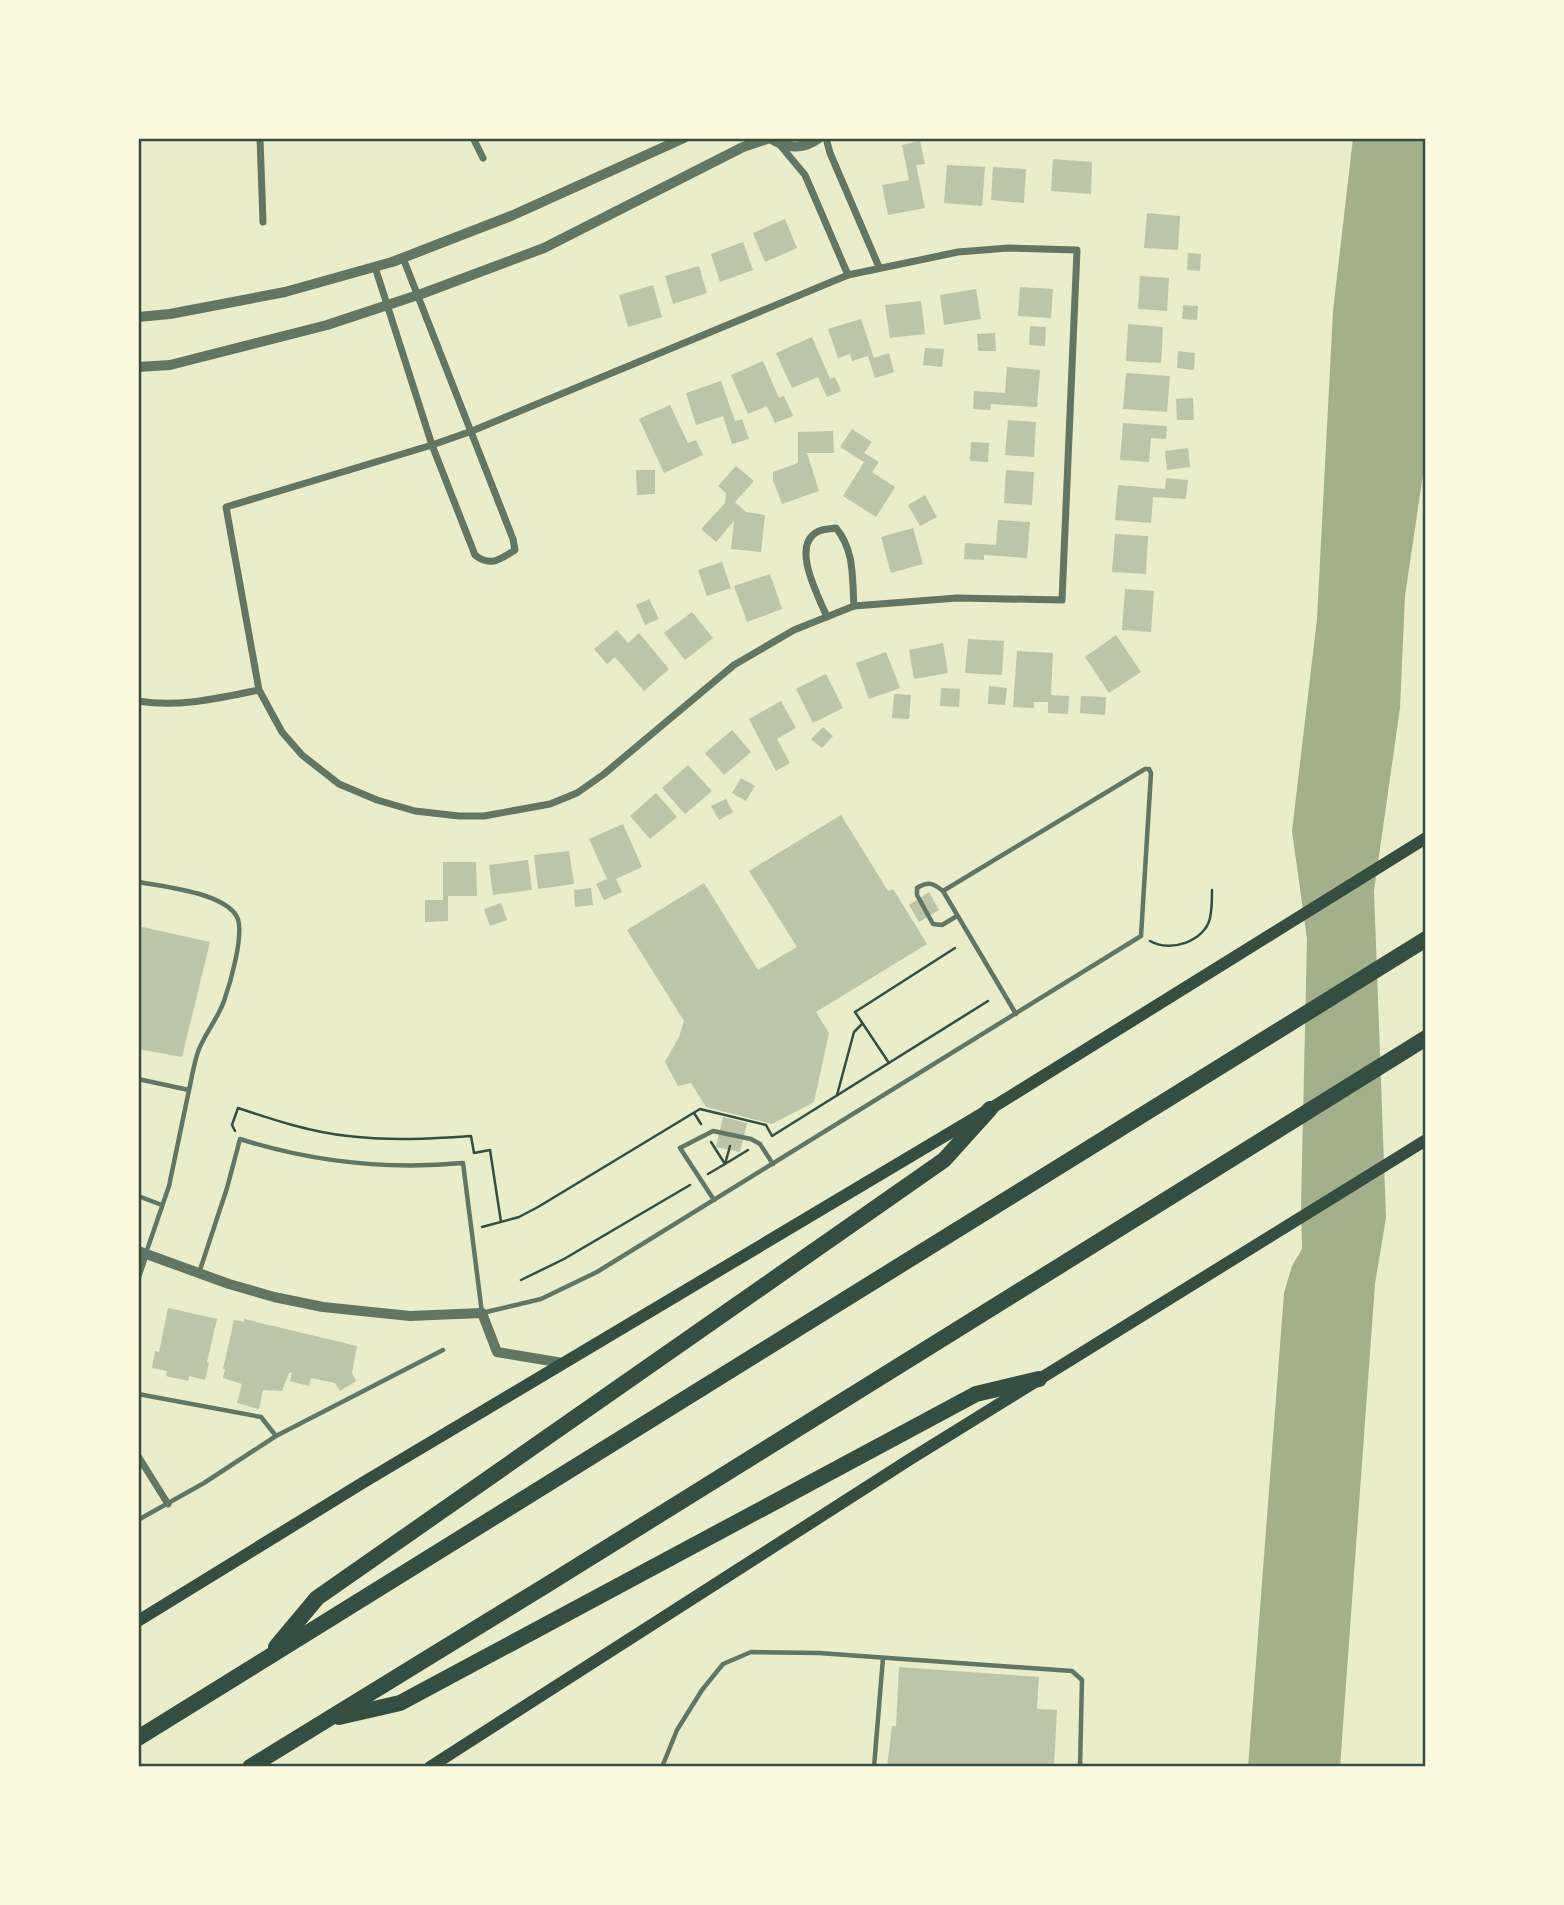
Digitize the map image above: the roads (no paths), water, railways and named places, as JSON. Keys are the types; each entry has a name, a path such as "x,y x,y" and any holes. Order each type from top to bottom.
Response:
{"highway":[{"path":"138,1738 1426,939"},
{"path":"250,1767 1426,1038"},
{"path":"267,1658 317,1598 944,1160 990,1109"},
{"path":"327,1720 400,1703 976,1394 1039,1379"}],"main road":[{"path":"138,1621 364,1482 990,1109 1426,838"},
{"path":"434,1765 1039,1379 1426,1140"}],"street":[{"path":"260,138 263,222"},
{"path":"472,138 483,158"},
{"path":"138,317 170,314 285,292 403,258 511,216 684,138"},
{"path":"138,366 170,365 327,325 418,295 544,248 743,147 773,140 799,147 819,138"},
{"path":"826,138 879,267"},
{"path":"773,140 805,175 848,275"},
{"path":"996,249 1077,250 1062,600 957,598 853,606 794,630 734,665 604,774 577,793 550,804 484,816 415,811 377,800 339,784 302,755 282,732 259,690 226,508 472,431 848,275 879,267 958,252 996,249"},
{"path":"375,267 432,445 475,555 484,562 499,561 515,550 513,538 403,258"},
{"path":"827,617 805,563 808,542 817,531 836,528 845,539 851,555 853,606"},
{"path":"138,701 162,705 197,702 259,690"},
{"path":"138,1276 142,1252 274,1297 367,1313 410,1316 482,1313 498,1352 563,1363"},
{"path":"138,1456 167,1504"}],"lane":[{"path":"199,1273 240,1139 327,1160 369,1166 463,1163 482,1313 541,1299 569,1287 774,1164 1142,936 1151,772 1145,769 943,891"},
{"path":"138,882 171,887 227,906 237,917 240,933 224,1002 199,1049 169,1186 142,1252"},
{"path":"957,916 942,925 933,924 917,895 917,888 925,883 933,883 943,891 1016,1014"},
{"path":"138,1079 189,1090"},
{"path":"714,1200 680,1148 713,1131 751,1139 760,1144 774,1164"},
{"path":"138,1196 162,1205"},
{"path":"138,1520 276,1436 443,1350"},
{"path":"138,1394 261,1417 276,1436"},
{"path":"662,1767 677,1730 702,1689 723,1664 751,1652 819,1653 1072,1671 1082,1680 1080,1767"},
{"path":"874,1767 883,1658"}]}
